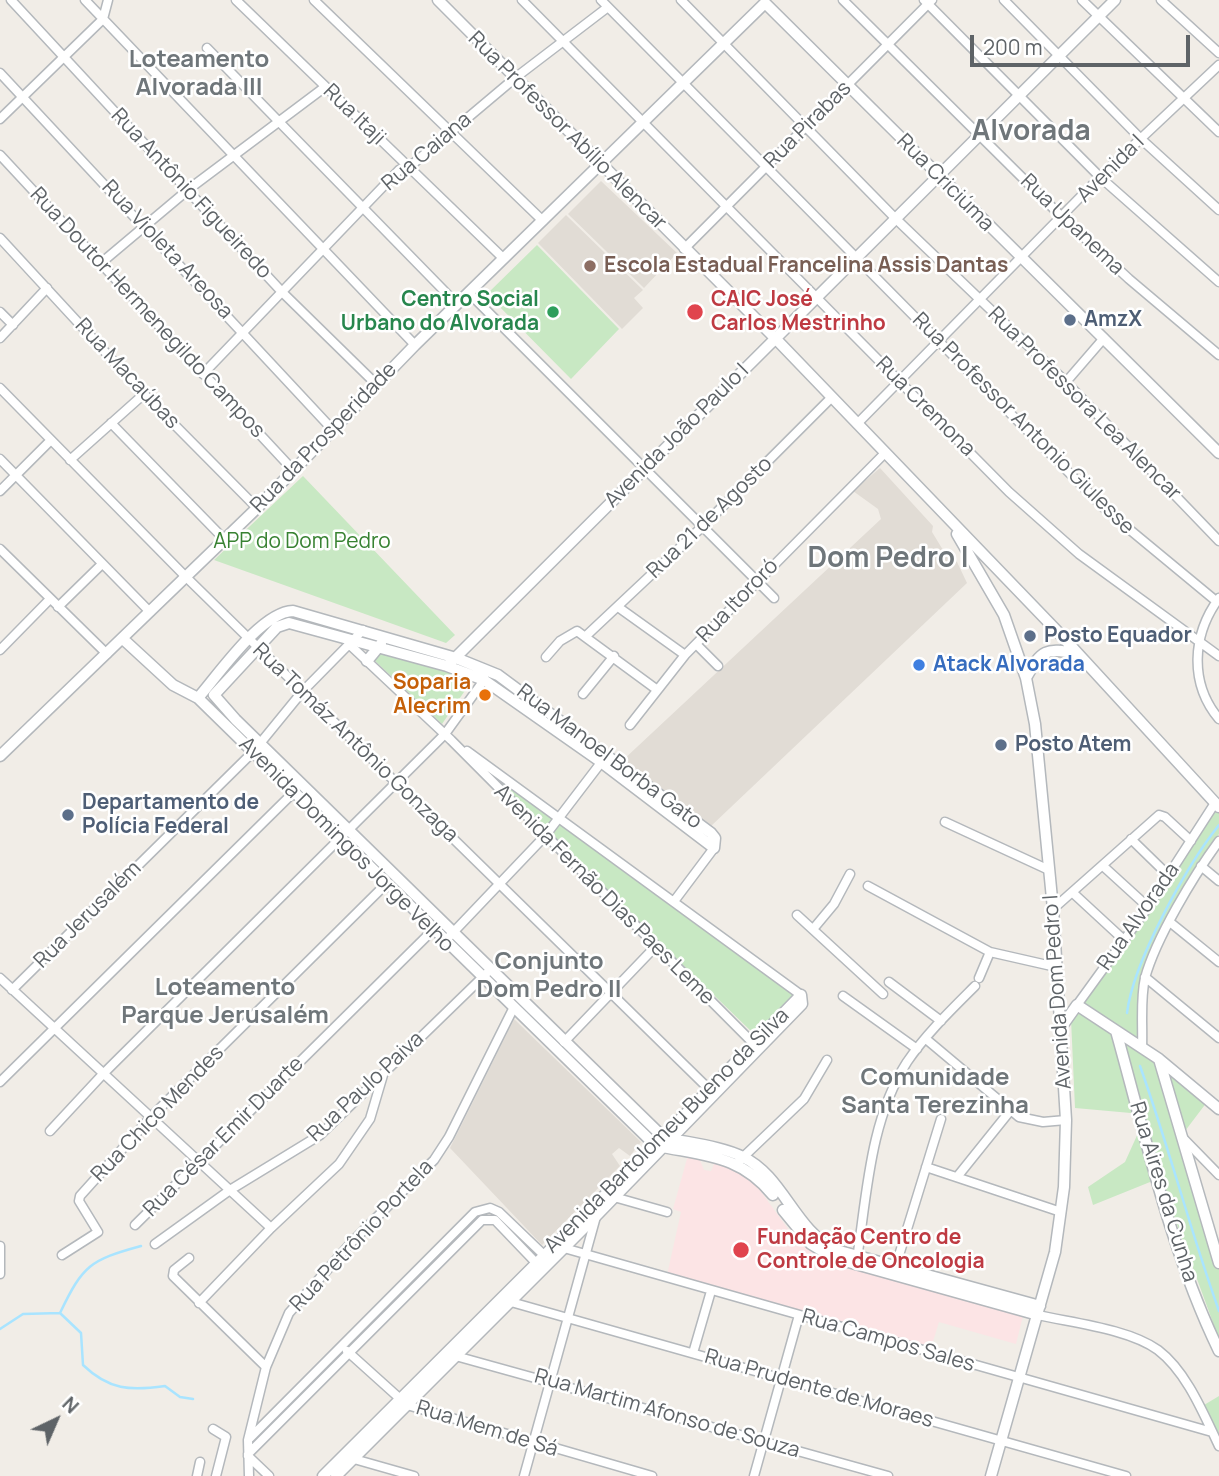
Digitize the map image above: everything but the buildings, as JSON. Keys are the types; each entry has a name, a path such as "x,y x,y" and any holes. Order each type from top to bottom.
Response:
{"street":[{"name":"Rua Antônio Figueiredo","path":"11,0 282,292 376,384"},
{"path":"85,0 321,250 415,345"},
{"path":"0,119 103,19 108,0"},
{"name":"Rua Itaji","path":"236,0 503,258"},
{"path":"314,0 452,131 542,222"},
{"name":"Rua Professor Abílio Alencar","path":"438,0 775,338 1079,654 1217,805"},
{"name":"Rua Cremona","path":"522,0 1046,527 1219,656"},
{"name":"Rua Professor Antonio Giulesse","path":"601,0 1106,510 1217,600"},
{"name":"Rua Professora Lea Alencar","path":"681,0 895,218 1066,382 1219,541"},
{"name":"Rua Upanema","path":"843,0 1062,217 1129,279 1219,355"},
{"path":"1004,0 1141,139 1219,210"},
{"path":"1082,0 1219,132"},
{"name":"Avenida João Paulo I","path":"447,666 1115,0"},
{"path":"1161,0 1219,53"},
{"name":"Rua da Prosperidade","path":"0,757 257,508 415,345 765,1"},
{"name":"Rua Criciúma","path":"765,1 847,86 1219,453"},
{"path":"928,1 1017,96 1100,177 1219,282"},
{"name":"Rua Pirabas","path":"684,248 889,44 928,1"},
{"name":"Rua Caiana","path":"203,373 399,170 407,167 515,78 608,7"},
{"path":"207,48 457,304"},
{"name":"Avenida I","path":"857,424 941,342 1100,177 1219,65"},
{"name":"Rua Violeta Areosa","path":"0,73 332,429"},
{"path":"101,263 189,189 325,88"},
{"name":"Rua Doutor Hermenegildo Campos","path":"2,162 101,263 293,470"},
{"name":"Rua Macaúbas","path":"0,237 144,394 257,508"},
{"path":"0,338 47,288"},
{"path":"469,293 774,598"},
{"path":"0,312 13,325"},
{"path":"1066,382 1104,338"},
{"name":"Rua Tomáz Antônio Gonzaga","path":"0,388 253,644 711,1091"},
{"path":"70,460 144,394"},
{"name":"Rua 21 de Agosto","path":"587,635 704,526 831,398"},
{"path":"111,423 225,539"},
{"path":"0,491 51,440"},
{"name":"Rua Itororó","path":"629,725 685,655 885,453"},
{"path":"0,458 150,612"},
{"name":"Avenida Dom Pedro I","path":"948,519 986,581 1014,639 1026,678 1034,724 1053,909 1066,1120 1061,1212 1039,1311 991,1476"},
{"path":"0,549 107,654"},
{"path":"58,607 102,564"},
{"path":"986,581 991,574 1000,573"},
{"path":"0,650 50,599"},
{"path":"1217,600 1199,643 1196,659 1198,681 1219,719"},
{"path":"618,607 685,655"},
{"name":"Rua Manoel Borba Gato","path":"214,695 272,617 285,611 456,657 484,668 604,758 714,848"},
{"name":"Rua Manoel Borba Gato","path":"198,698 253,644 277,627 289,623 352,643 447,666 484,680 604,758"},
{"name":"Rua Jerusalém","path":"12,990 256,748 302,692 363,630"},
{"path":"546,657 570,633 577,631 587,635 656,689"},
{"path":"1054,649 1058,632"},
{"path":"367,662 377,647 390,638"},
{"name":"Avenida Domingos Jorge Velho","path":"123,639 173,685 198,698 349,830 663,1142"},
{"path":"1014,639 1030,654 1037,656 1054,649 1079,654"},
{"name":"Avenida Fernão Dias Paes Leme","path":"352,643 367,662 448,737 755,1046"},
{"path":"696,644 718,666"},
{"path":"583,694 614,656"},
{"path":"1026,678 1037,656"},
{"path":"50,1131 103,1074 349,830 448,737 484,680 484,668"},
{"name":"Avenida Domingos Jorge Velho","path":"214,695 216,701 294,792 444,942 513,1009 663,1142"},
{"name":"Avenida Fernão Dias Paes Leme","path":"448,737 801,995"},
{"path":"444,942 545,836 604,758"},
{"path":"2,1075 53,1029 294,792"},
{"name":"Rua Alvorada","path":"1060,1028 1125,941 1217,805"},
{"path":"1053,909 1154,818 1165,817 1191,841"},
{"path":"944,822 1049,870"},
{"path":"1131,839 1168,875"},
{"path":"1142,1048 1145,977 1201,866 1219,841"},
{"path":"674,900 714,848"},
{"path":"1103,866 1148,907"},
{"path":"1201,866 1219,881"},
{"path":"814,929 834,904 850,874"},
{"name":"Rua Chico Mendes","path":"62,1255 97,1235 97,1228 79,1198 151,1117 386,884"},
{"path":"868,886 990,952 1056,967"},
{"path":"1073,893 1125,941"},
{"path":"797,915 883,994"},
{"path":"1171,923 1219,962"},
{"name":"Rua César Emir Duarte","path":"135,1226 433,930"},
{"path":"564,1042 655,947"},
{"path":"856,1261 870,1164 890,1095 917,1049 977,982 990,952"},
{"name":"Rua Paulo Paiva","path":"155,1244 230,1189 320,1135 490,970"},
{"path":"1145,977 1219,1038"},
{"path":"0,978 271,1228"},
{"path":"888,982 941,1021"},
{"name":"Avenida Bartolomeu Bueno da Silva","path":"323,1476 452,1355 755,1046 802,1004 804,999 801,995"},
{"path":"842,996 917,1049"},
{"path":"1077,1005 1185,1078 1219,1109"},
{"name":"Rua Petrônio Portela","path":"249,1476 248,1440 276,1337 303,1294 434,1160 449,1137 513,1009"},
{"name":"Rua Aires da Cunha","path":"1116,1031 1163,1202 1194,1293 1219,1350"},
{"path":"926,1039 1019,1117 1043,1122 1066,1120"},
{"name":"Rua Aires da Cunha","path":"1159,1059 1219,1264"},
{"path":"740,1160 804,1100 827,1060"},
{"path":"199,1303 271,1228 339,1164 370,1119 384,1072"},
{"path":"1170,1097 1172,1085 1185,1078"},
{"path":"957,1177 1010,1111"},
{"path":"895,1265 941,1119"},
{"path":"1182,1137 1219,1175"},
{"path":"663,1142 740,1160 759,1178 801,1234 822,1247 856,1261 1133,1338 1158,1350 1183,1379 1216,1430 1219,1446"},
{"name":"Avenida Bartolomeu Bueno da Silva","path":"452,1355 511,1302 544,1262 564,1248 595,1211 614,1197 663,1142"},
{"path":"1191,1166 1206,1161"},
{"path":"926,1167 1061,1212"},
{"path":"614,1197 667,1212"},
{"path":"269,1476 248,1455 431,1256 475,1212 490,1208 499,1212 544,1262"},
{"path":"524,1476 570,1318 595,1211"},
{"path":"475,1212 482,1220"},
{"path":"248,1440 482,1220 495,1220 544,1262"},
{"path":"1210,1230 1219,1240"},
{"path":"0,1246 0,1274"},
{"name":"Rua Campos Sales","path":"564,1248 1019,1379 1216,1430"},
{"path":"431,1256 438,1264"},
{"path":"189,1258 174,1270 173,1276 266,1367"},
{"path":"856,1261 895,1265 1039,1311"},
{"path":"693,1353 711,1291"},
{"name":"Rua Prudente de Moraes","path":"511,1302 1126,1476"},
{"path":"754,1476 799,1315"},
{"name":"Rua Mem de Sá","path":"346,1350 403,1403 652,1476"},
{"name":"Rua Martim Afonso de Souza","path":"452,1355 888,1476"},
{"name":"Avenida Bartolomeu Bueno da Silva","path":"336,1476 403,1403"},
{"path":"213,1429 226,1437 216,1476"},
{"path":"354,1459 414,1476"},
{"path":"197,1476 200,1462"}],"shaded area":[{"path":"601,181 677,253 644,288 568,214"},
{"name":"Escola Estadual Francelina Assis Dantas","path":"566,215 643,290 634,298 643,308 622,329 538,243"},
{"path":"880,468 933,526 932,532 943,550 957,562 967,583 710,827 622,761 881,519 878,509 853,491"},
{"path":"514,1019 641,1142 630,1156 619,1148 612,1154 620,1166 542,1245 450,1148"},
{"name":"Fundação Centro de Controle de Oncologia","path":"688,1155 699,1158 704,1170 711,1171 715,1162 735,1169 754,1182 791,1233 807,1248 832,1263 1023,1316 1016,1344 939,1322 931,1348 667,1275 681,1212 673,1209"}],"green space":[{"name":"Centro Social Urbano do Alvorada","path":"537,245 619,329 571,379 487,294"},
{"name":"APP do Dom Pedro","path":"303,476 455,635 446,643 214,560"},
{"path":"383,649 475,676 442,724 374,660"},
{"path":"480,768 559,819 795,996 756,1036"},
{"path":"1219,804 1219,834 1201,860 1139,981 1139,1047 1207,1102 1179,1139 1206,1235 1219,1242 1219,1339 1160,1178 1093,1205 1088,1187 1125,1162 1139,1131 1146,1123 1142,1114 1075,1108 1071,1019"},
{"path":"1219,1396 1219,1436 1204,1405"}],"waterway":[{"path":"1127,1013 1139,968 1163,915 1192,864 1219,825"},
{"path":"1140,1066 1219,1311"},
{"path":"0,1329 23,1314 60,1313 75,1284 90,1267 110,1256 141,1246"},
{"path":"60,1313 81,1333 83,1365 102,1380 131,1388 165,1386 180,1397 193,1399"}],"place":[{"name":"Escola Estadual Francelina Assis Dantas","path":"590,266"},
{"name":"Centro Social Urbano do Alvorada","path":"553,312"},
{"name":"CAIC José Carlos Mestrinho","path":"695,312"},
{"name":"AmzX","path":"1070,320"},
{"name":"Posto Equador","path":"1030,636"},
{"name":"Atack Alvorada","path":"919,665"},
{"name":"Soparia Alecrim","path":"485,695"},
{"name":"Posto Atem","path":"1001,745"},
{"name":"Departamento de Polícia Federal","path":"68,815"},
{"name":"Fundação Centro de Controle de Oncologia","path":"741,1250"}],"district":[{"name":"Loteamento Alvorada III","path":"199,74"},
{"name":"Alvorada","path":"1031,132"},
{"name":"Dom Pedro I","path":"888,559"},
{"name":"Conjunto Dom Pedro II","path":"549,976"},
{"name":"Loteamento Parque Jerusalém","path":"225,1002"},
{"name":"Comunidade Santa Terezinha","path":"935,1092"}]}
